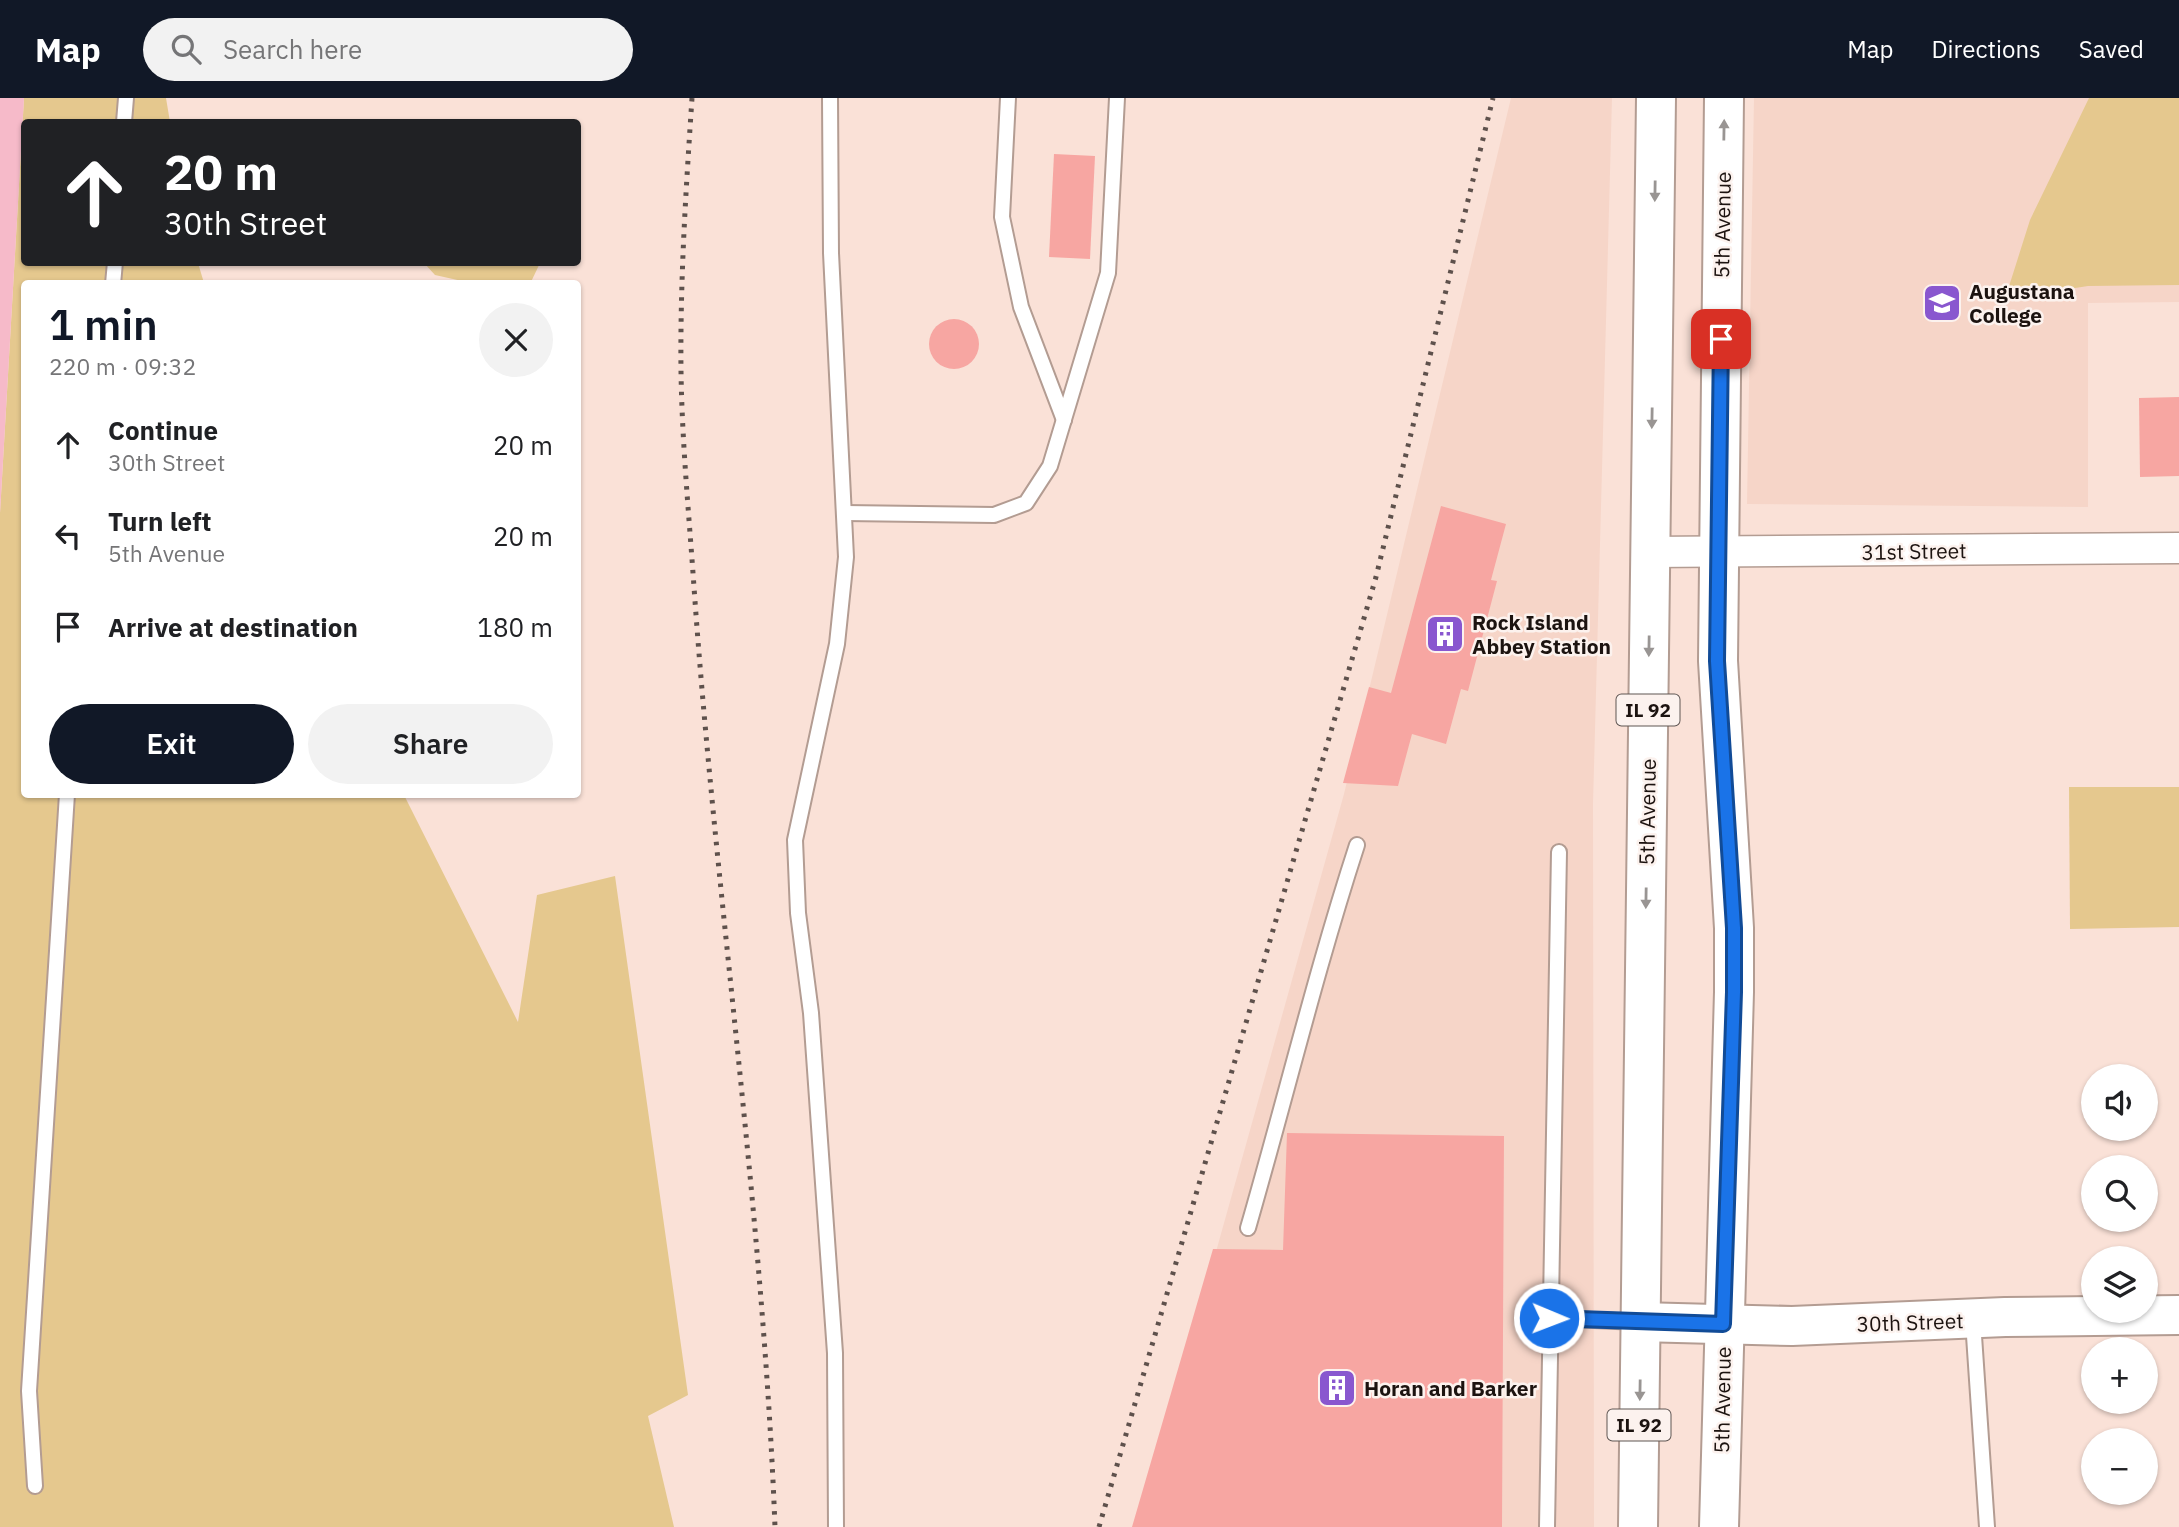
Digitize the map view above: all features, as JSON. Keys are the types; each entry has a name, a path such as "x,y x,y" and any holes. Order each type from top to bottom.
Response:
{"main road":[{"name":"5th Avenue","path":"1638,1527 1656,98"},
{"name":"5th Avenue","path":"1719,1527 1734,992 1734,928 1720,731 1718,554 1724,98"},
{"name":"30th Street","path":"1640,1322 1793,1326 2179,1315"}],"street":[{"name":"31st Street","path":"1650,552 1718,554 2179,548"}],"lane":[{"path":"124,119 126,98"},
{"path":"830,98 831,253 846,557 837,644 795,840 797,913 811,1013 835,1353 836,1527"},
{"path":"1008,98 1002,217 1021,307 1064,420"},
{"path":"845,513 994,515 1026,503 1050,466 1108,273 1117,98"},
{"path":"34,1486 29,1391 67,798"},
{"path":"1248,1228 1299,1050 1323,949 1357,845"},
{"path":"1547,1527 1559,852"},
{"path":"1549,1318 1640,1322"},
{"path":"1973,1319 1987,1527"}],"shaded area":[{"path":"0,98 24,98 21,119 0,513"},
{"path":"24,98 166,98 170,119 23,119"},
{"path":"1511,98 1612,98 1593,804 1594,1527 1139,1527 1344,794"},
{"name":"Augustana College","path":"1754,98 2179,98 2179,302 2088,303 2088,507 1747,504"},
{"path":"2089,98 2179,98 2179,285 2088,286 2005,299 2030,220"},
{"path":"21,150 21,266 199,266 203,280 21,280 21,798 406,798 518,1022 537,895 615,876 688,1395 648,1416 674,1527 0,1527 0,513"},
{"path":"427,266 539,266 532,280 458,280 435,275"},
{"path":"2069,787 2179,787 2179,927 2070,929"}],"building":[{"path":"1054,154 1095,156 1090,259 1049,257"},
{"path":"954,319 972,326 979,344 972,362 954,369 936,362 929,344 936,326"},
{"path":"2179,397 2179,476 2140,477 2139,398"},
{"name":"Rock Island Abbey Station","path":"1441,506 1506,524 1491,580 1497,581 1468,691 1461,689 1446,744 1412,734 1398,786 1343,783 1369,687 1391,693"},
{"name":"Horan and Barker","path":"1287,1133 1504,1136 1502,1527 1132,1527 1213,1249 1283,1250"}],"railway":[{"path":"692,98 681,303 684,452 703,705 760,1292 775,1527"},
{"path":"1099,1527 1376,577 1493,98"}],"place":[{"name":"Augustana College","path":"1942,303"},
{"name":"Rock Island Abbey Station","path":"1445,634"},
{"name":"Horan and Barker","path":"1337,1388"}],"route":[{"path":"1549,1318 1723,1324 1734,928 1723,793 1717,661 1721,339"}]}
